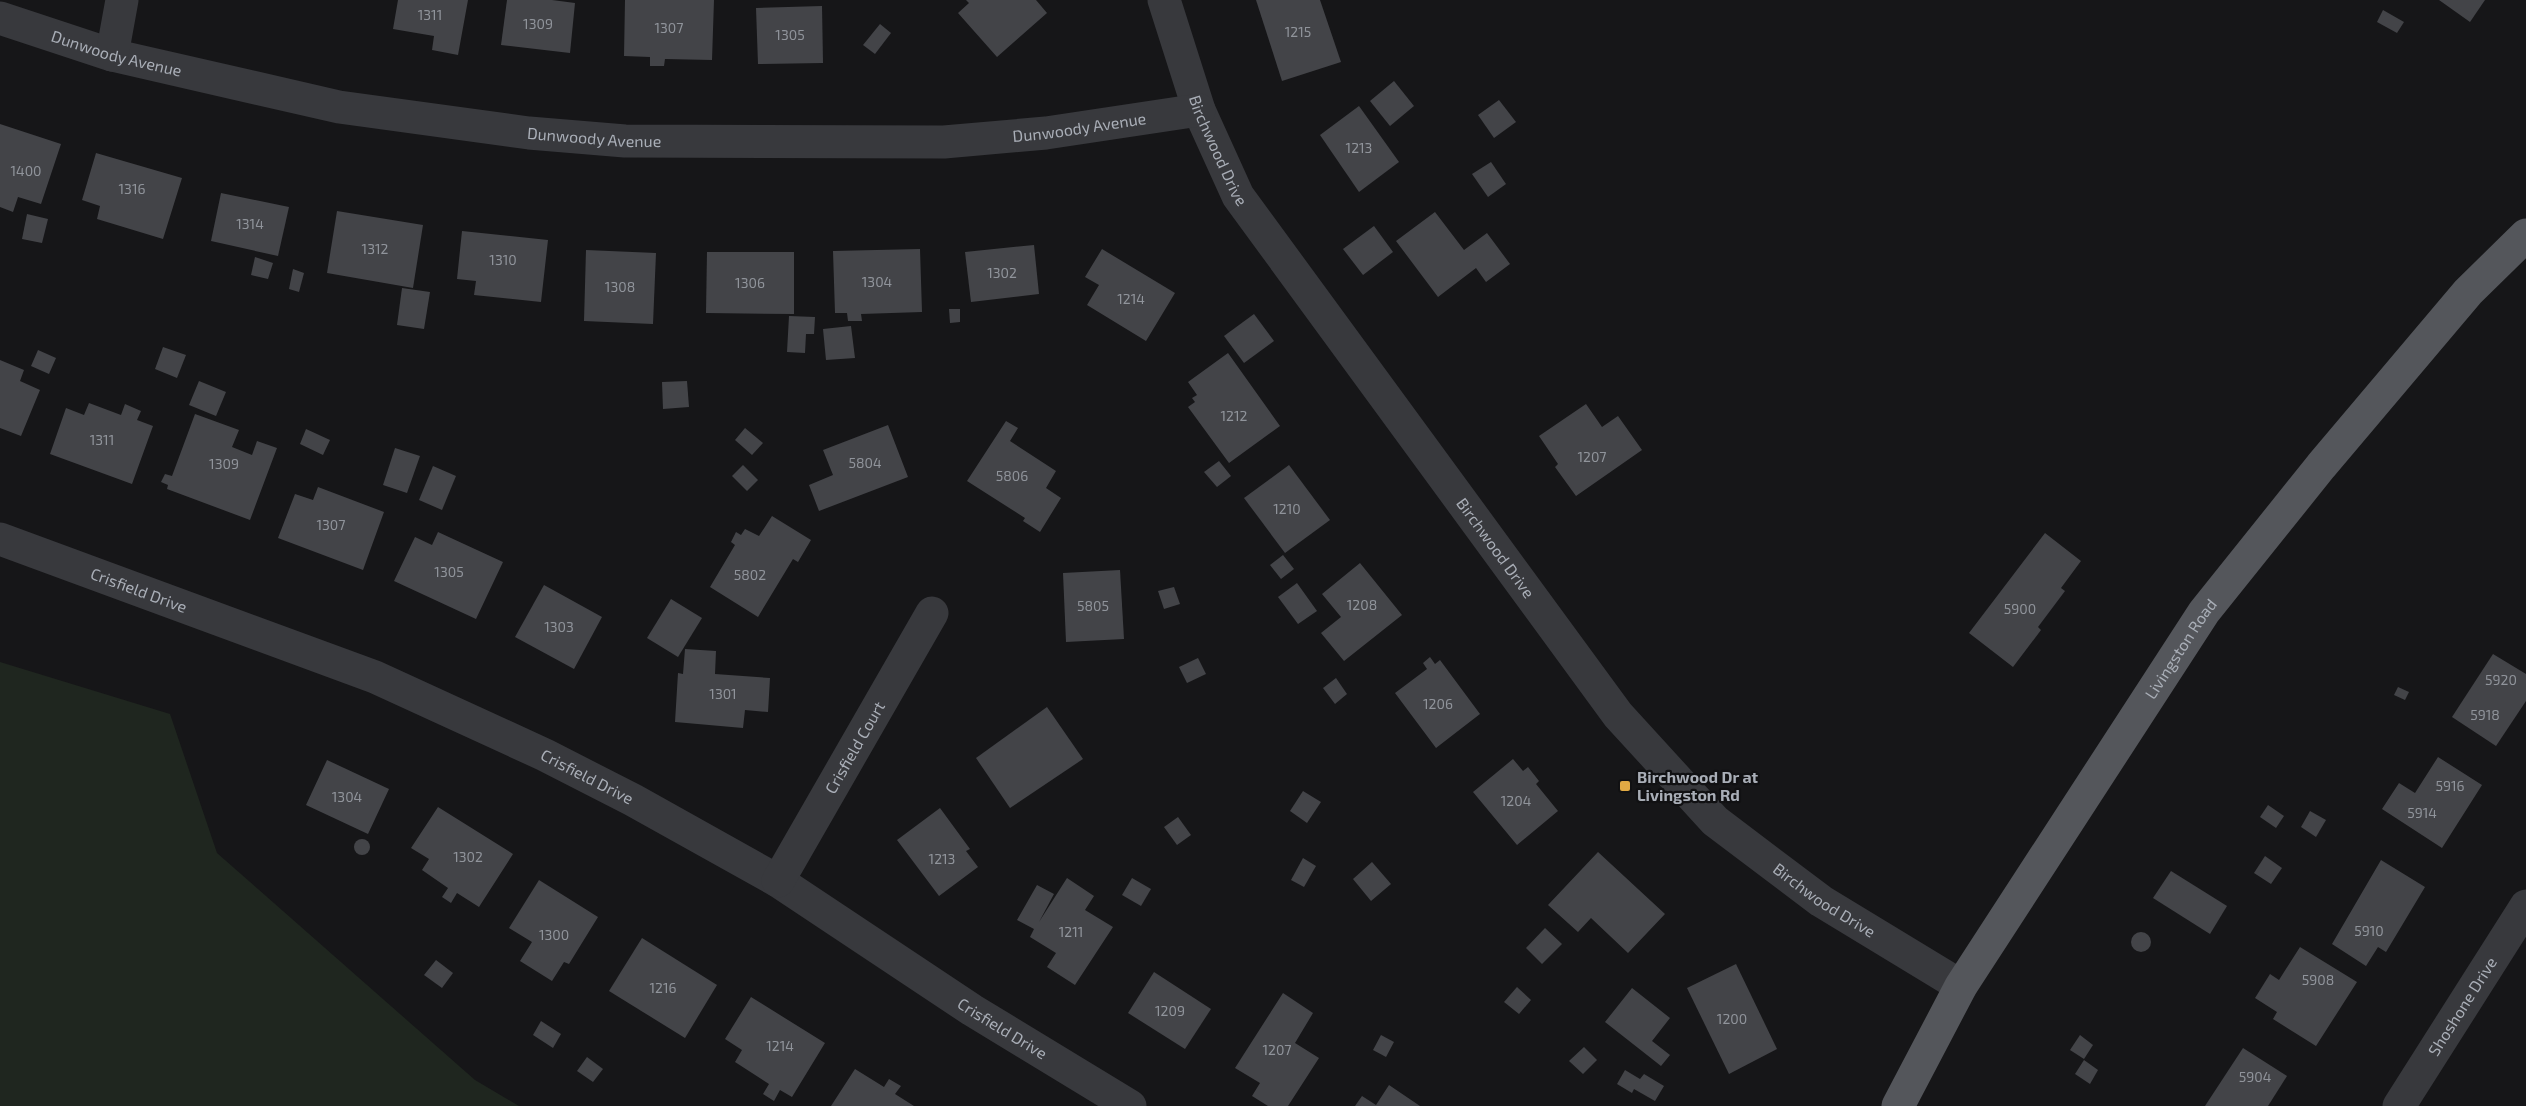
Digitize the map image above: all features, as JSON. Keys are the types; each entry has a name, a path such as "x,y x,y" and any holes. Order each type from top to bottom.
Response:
{"main road":[{"name":"Livingston Road","path":"1898,1106 1961,986 2204,612 2321,466 2468,291 2526,235"}],"street":[{"path":"112,55 122,0"},
{"name":"Birchwood Drive","path":"1164,0 1199,110 1238,196 1618,715 1715,821 1821,901 1961,986"},
{"name":"Dunwoody Avenue","path":"0,18 112,55 339,107 529,134 625,141 944,142 1046,133 1199,110"},
{"name":"Crisfield Drive","path":"0,539 375,677 545,754 778,881 972,1010 1130,1106"},
{"name":"Crisfield Court","path":"778,881 932,613"},
{"name":"Shoshone Drive","path":"2399,1106 2526,906"}],"shaded area":[{"path":"0,662 170,714 217,853 475,1080 519,1106 0,1106"}],"building":[{"path":"398,0 468,0 458,55 432,50 434,36 393,29"},
{"path":"507,0 552,0 575,3 570,53 501,45"},
{"path":"625,0 714,0 712,60 665,59 664,66 650,66 650,57 624,56"},
{"path":"966,0 1036,0 1047,13 997,57 958,13 969,3"},
{"path":"1256,0 1320,0 1341,62 1282,81"},
{"path":"2439,0 2485,0 2470,22"},
{"path":"822,6 823,63 758,64 756,8"},
{"path":"2383,10 2404,22 2397,33 2377,22"},
{"path":"880,24 891,33 875,54 863,45"},
{"path":"1394,81 1414,106 1390,126 1370,101"},
{"path":"1499,100 1516,122 1494,138 1478,115"},
{"path":"1359,106 1399,162 1359,192 1320,135"},
{"path":"0,124 61,144 41,204 18,197 13,212 0,207"},
{"path":"96,153 182,178 163,239 97,219 100,206 82,200"},
{"path":"1491,162 1506,184 1488,197 1472,174"},
{"path":"221,193 289,207 278,256 211,241"},
{"path":"337,211 423,225 413,288 327,273"},
{"path":"1435,212 1464,250 1487,233 1510,264 1486,282 1476,268 1438,297 1396,241"},
{"path":"27,214 48,219 42,243 22,239"},
{"path":"1374,226 1393,252 1363,275 1343,249"},
{"path":"462,231 548,240 541,302 474,295 476,281 457,279"},
{"path":"1034,245 1039,294 971,302 965,252"},
{"path":"920,249 922,312 861,314 862,321 848,321 847,313 835,313 833,251"},
{"path":"1102,249 1175,293 1146,341 1087,305 1099,285 1085,277"},
{"path":"586,250 656,253 653,324 584,321"},
{"path":"707,252 794,252 794,314 706,313"},
{"path":"255,257 273,263 268,279 251,275"},
{"path":"293,269 304,273 299,292 289,289"},
{"path":"402,288 430,292 424,329 397,325"},
{"path":"949,309 960,309 960,322 950,323"},
{"path":"1254,314 1274,341 1244,363 1224,336"},
{"path":"789,316 815,317 814,334 806,334 805,353 787,352"},
{"path":"851,326 855,358 826,360 823,329"},
{"path":"163,347 186,355 177,378 155,369"},
{"path":"38,350 56,358 49,374 31,366"},
{"path":"1228,353 1280,426 1229,463 1188,407 1195,402 1192,398 1197,395 1188,382"},
{"path":"0,360 24,370 20,381 40,390 21,436 0,428"},
{"path":"199,381 226,392 216,416 189,405"},
{"path":"687,381 689,407 663,409 662,382"},
{"path":"89,403 121,415 125,404 141,411 137,420 153,426 132,484 50,454 66,408 84,415"},
{"path":"1586,404 1602,427 1618,416 1642,450 1576,496 1555,467 1558,464 1539,436"},
{"path":"195,414 239,430 232,447 252,455 257,441 277,448 250,520 167,489 168,485 161,482 165,474 172,476"},
{"path":"1006,421 1018,428 1010,441 1056,471 1046,488 1061,498 1040,532 1023,521 1025,518 967,481"},
{"path":"888,425 908,477 819,511 809,485 833,475 823,450"},
{"path":"745,428 763,443 752,455 735,440"},
{"path":"306,429 330,440 323,455 300,444"},
{"path":"395,448 420,456 407,493 383,485"},
{"path":"1219,461 1231,476 1217,487 1204,472"},
{"path":"743,465 758,480 747,491 732,476"},
{"path":"1289,465 1330,520 1285,553 1244,498"},
{"path":"433,466 456,476 442,510 419,500"},
{"path":"318,487 384,512 363,570 278,538 295,494 313,500"},
{"path":"772,516 811,540 798,562 793,559 758,617 710,587 735,545 731,542 736,532 741,535 745,529 759,536"},
{"path":"438,532 503,562 476,619 394,581 415,537 432,545"},
{"path":"2045,533 2081,561 2061,588 2065,591 2038,627 2041,630 2013,667 1969,633"},
{"path":"1283,555 1294,569 1281,579 1270,565"},
{"path":"1360,563 1402,615 1344,661 1321,633 1341,617 1322,594"},
{"path":"1120,570 1124,639 1066,642 1063,573"},
{"path":"1297,583 1317,611 1298,624 1278,597"},
{"path":"544,585 602,617 574,669 515,637"},
{"path":"1174,587 1180,604 1164,609 1158,591"},
{"path":"671,599 702,618 678,657 647,638"},
{"path":"685,649 716,651 715,674 770,678 768,712 745,710 743,728 675,722 678,673 683,674"},
{"path":"2493,654 2526,674 2526,701 2496,746 2452,717"},
{"path":"1430,657 1435,664 1440,660 1480,714 1436,748 1395,693 1427,669 1423,663"},
{"path":"1198,658 1206,674 1187,683 1179,667"},
{"path":"1336,678 1347,694 1335,704 1323,688"},
{"path":"2398,687 2409,692 2405,700 2394,695"},
{"path":"1047,707 1083,759 1010,808 976,758"},
{"path":"2438,757 2482,785 2442,848 2382,809 2399,783 2415,793"},
{"path":"1513,759 1523,771 1528,767 1539,781 1536,784 1558,811 1517,845 1473,792"},
{"path":"327,760 389,789 368,834 306,805"},
{"path":"1303,791 1321,802 1307,823 1290,811"},
{"path":"2268,805 2284,816 2276,828 2260,817"},
{"path":"438,807 513,854 479,907 457,893 451,903 442,897 448,888 422,870 429,859 411,848"},
{"path":"940,808 970,849 966,851 978,867 939,896 897,840"},
{"path":"2310,811 2326,820 2316,837 2301,827"},
{"path":"1178,817 1191,835 1177,845 1164,827"},
{"path":"359,839 365,839 370,847 368,853 359,855 354,850 354,844"},
{"path":"1598,852 1665,914 1628,953 1591,918 1578,932 1548,905"},
{"path":"2265,856 2282,868 2271,884 2254,873"},
{"path":"1303,858 1316,866 1304,887 1291,880"},
{"path":"2381,860 2425,887 2386,952 2378,947 2366,966 2332,944"},
{"path":"1372,862 1391,884 1371,901 1353,879"},
{"path":"2171,871 2227,906 2210,934 2153,898"},
{"path":"1067,878 1094,896 1085,910 1113,927 1075,985 1047,967 1056,953 1030,937 1034,929 1017,920 1037,885 1054,894 1039,922"},
{"path":"1132,878 1151,889 1141,906 1122,895"},
{"path":"539,880 598,917 569,964 564,962 552,981 520,961 532,942 509,928"},
{"path":"1545,928 1562,944 1542,964 1526,948"},
{"path":"2141,932 2148,935 2151,942 2148,949 2141,952 2134,949 2131,942 2134,935"},
{"path":"642,938 717,985 685,1038 609,991"},
{"path":"2300,947 2357,982 2316,1046 2273,1019 2277,1012 2255,998 2270,974 2279,980"},
{"path":"436,960 453,973 442,988 424,975"},
{"path":"1736,964 1777,1049 1729,1074 1687,988"},
{"path":"1154,972 1211,1009 1185,1049 1128,1013"},
{"path":"1517,987 1531,1000 1519,1014 1504,1002"},
{"path":"1632,988 1670,1018 1652,1041 1670,1055 1661,1066 1605,1022"},
{"path":"1283,993 1313,1013 1295,1043 1319,1058 1288,1106 1268,1106 1252,1096 1260,1083 1235,1068"},
{"path":"751,997 825,1043 792,1097 780,1090 774,1101 763,1094 769,1084 735,1062 742,1050 725,1039"},
{"path":"541,1021 561,1034 553,1048 533,1035"},
{"path":"1381,1035 1394,1042 1386,1057 1373,1050"},
{"path":"2080,1035 2093,1045 2084,1059 2070,1050"},
{"path":"1584,1047 1597,1060 1583,1074 1569,1061"},
{"path":"2243,1048 2287,1076 2268,1106 2205,1106"},
{"path":"587,1057 603,1069 593,1082 577,1071"},
{"path":"2084,1060 2098,1070 2090,1084 2075,1074"},
{"path":"855,1069 884,1087 889,1079 901,1086 895,1094 914,1106 831,1106"},
{"path":"1625,1070 1640,1079 1644,1074 1664,1086 1655,1101 1634,1089 1632,1093 1617,1084"},
{"path":"1389,1085 1420,1106 1355,1106 1362,1096 1376,1105"}],"place":[{"name":"Birchwood Dr at Livingston Rd","path":"1625,786"}]}
